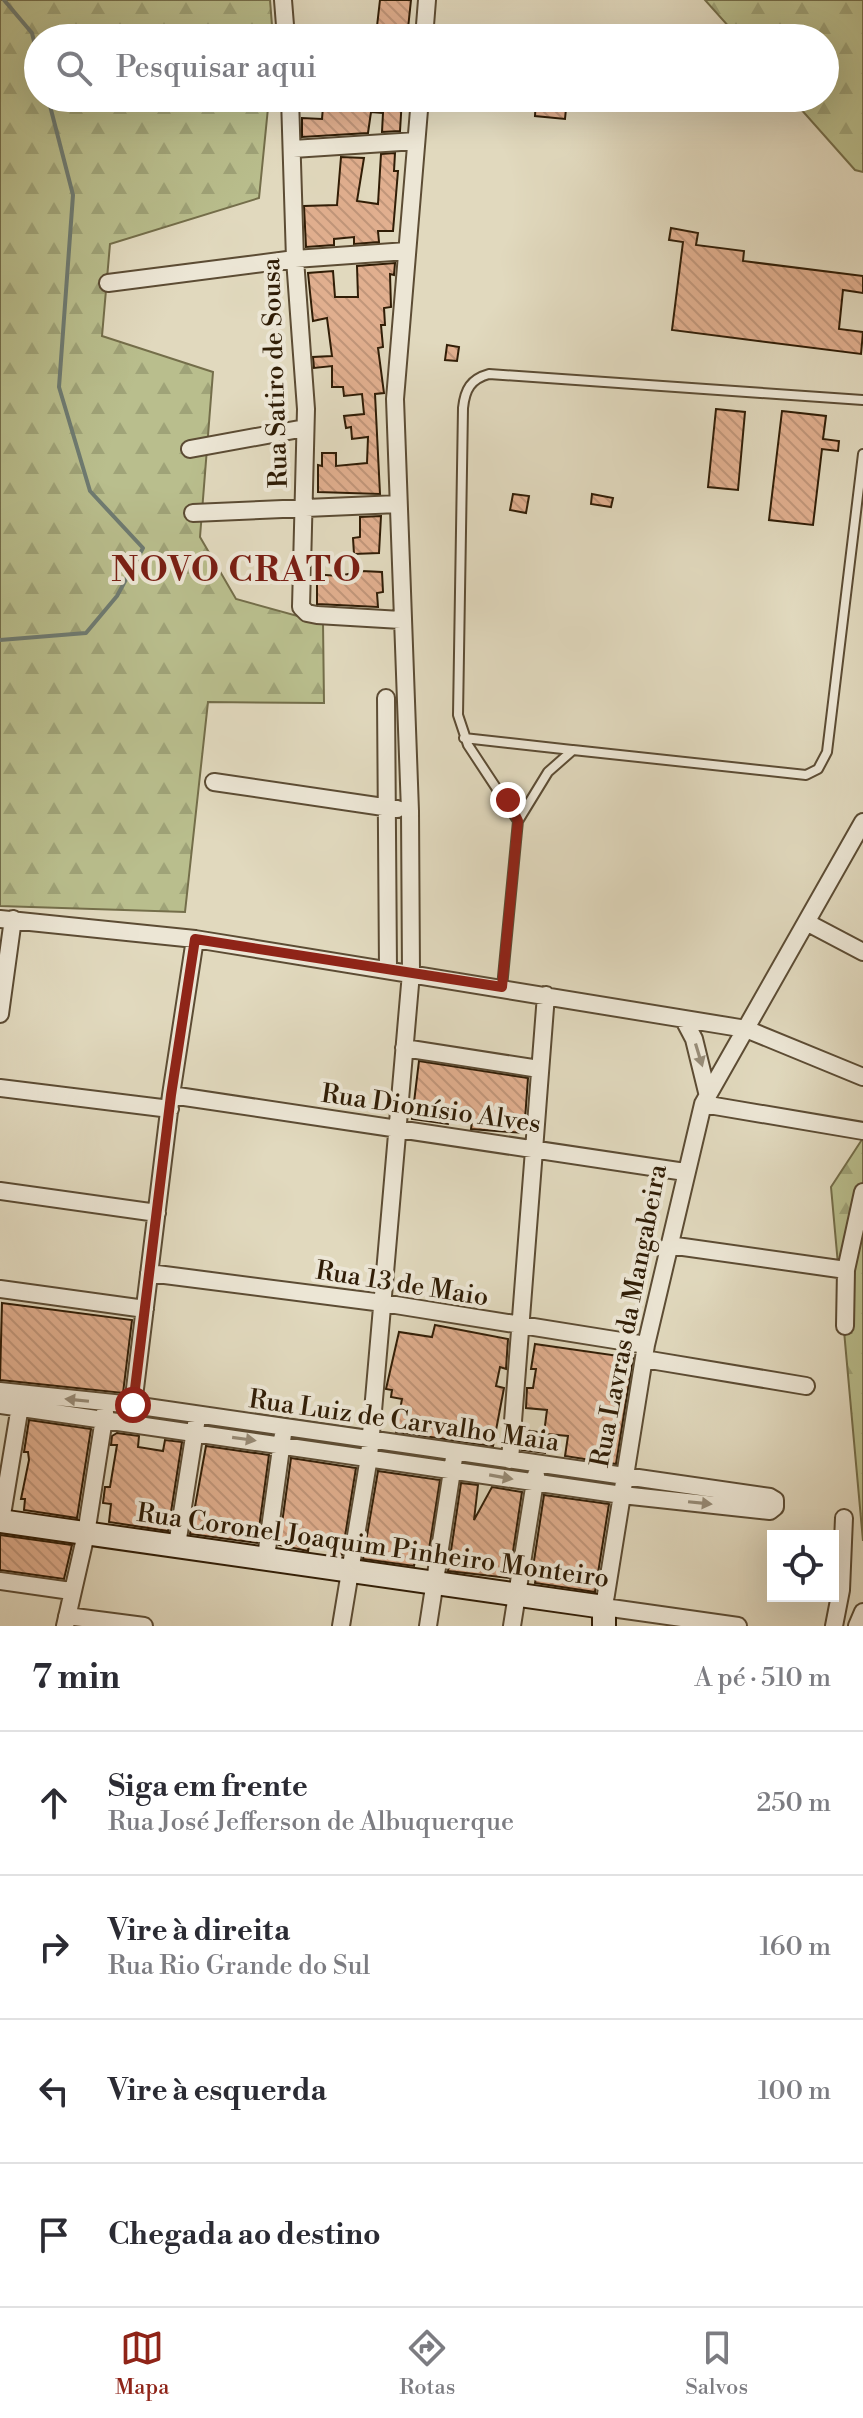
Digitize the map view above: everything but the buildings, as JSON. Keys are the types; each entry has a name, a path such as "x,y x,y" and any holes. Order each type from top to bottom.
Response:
{"street":[{"path":"283,0 285,24"},
{"path":"425,24 427,0"},
{"name":"Rua Satiro de Sousa","path":"291,112 295,259 305,428 301,607 307,613 317,615 401,620"},
{"path":"341,1626 369,1457 411,973 410,811 395,399 419,112"},
{"path":"293,144 416,141"},
{"path":"108,283 295,259 407,251"},
{"path":"190,449 305,428"},
{"path":"193,513 398,504"},
{"path":"386,698 388,968"},
{"path":"214,782 410,811"},
{"name":"Rua Lavras da Mangabeira","path":"604,1617 645,1352 685,1172 705,1098 863,824"},
{"path":"0,1014 7,919 195,939 388,968 746,1029 863,1077"},
{"path":"808,923 863,952"},
{"path":"132,1414 170,1102 195,939"},
{"path":"510,1460 546,995"},
{"path":"684,1020 694,1039 705,1098 863,1131"},
{"path":"404,1048 539,1069"},
{"name":"Rua Dionísio Alves","path":"0,1088 170,1102 399,1130 535,1147 685,1172"},
{"path":"0,1191 157,1213"},
{"path":"845,1326 846,1270 863,1192"},
{"path":"669,1245 846,1270"},
{"name":"Rua 13 de Maio","path":"149,1273 383,1303 520,1327 806,1386"},
{"path":"0,1289 145,1309"},
{"name":"Rua Luiz de Carvalho Maia","path":"0,1391 21,1401"},
{"path":"0,1521 21,1401"},
{"name":"Rua Luiz de Carvalho Maia","path":"0,1405 21,1401 132,1414 283,1436 369,1457 453,1460 510,1460 537,1474 625,1478 770,1497 775,1500 775,1509 770,1511 622,1495 537,1474 453,1460 370,1439 283,1436"},
{"path":"105,1411 86,1534 66,1621 144,1626"},
{"path":"177,1545 196,1424"},
{"path":"266,1557 283,1436"},
{"path":"428,1626 453,1460"},
{"path":"512,1626 537,1474"},
{"path":"834,1626 841,1590 844,1518"},
{"name":"Rua Coronel Joaquim Pinheiro Monteiro","path":"0,1521 349,1568 517,1595 604,1617 738,1626"},
{"path":"0,1581 71,1591"},
{"path":"857,1626 863,1612"}],"lane":[{"path":"518,821 464,738 458,715 463,408 472,382 489,374 863,400"},
{"path":"464,738 806,775 818,769 827,752 863,454"},
{"path":"502,987 518,821 542,779 573,750"}],"green space":[{"path":"0,0 270,0 272,24 24,24 24,112 268,112 259,198 110,244 102,336 213,372 200,537 236,599 323,623 324,703 208,702 185,912 0,906"},
{"path":"705,0 863,0 863,172 855,170 803,112 839,112 839,24 726,24"},
{"path":"863,1138 863,1541 831,1187"}],"waterway":[{"path":"4,0 24,24"},
{"path":"0,640 86,633 117,596 143,548 90,491 59,387 73,195 52,112"}],"district":[{"name":"NOVO CRATO","path":"237,571"}],"route":[{"path":"133,1405 171,1095 195,939 502,987 518,821 508,800"}]}
